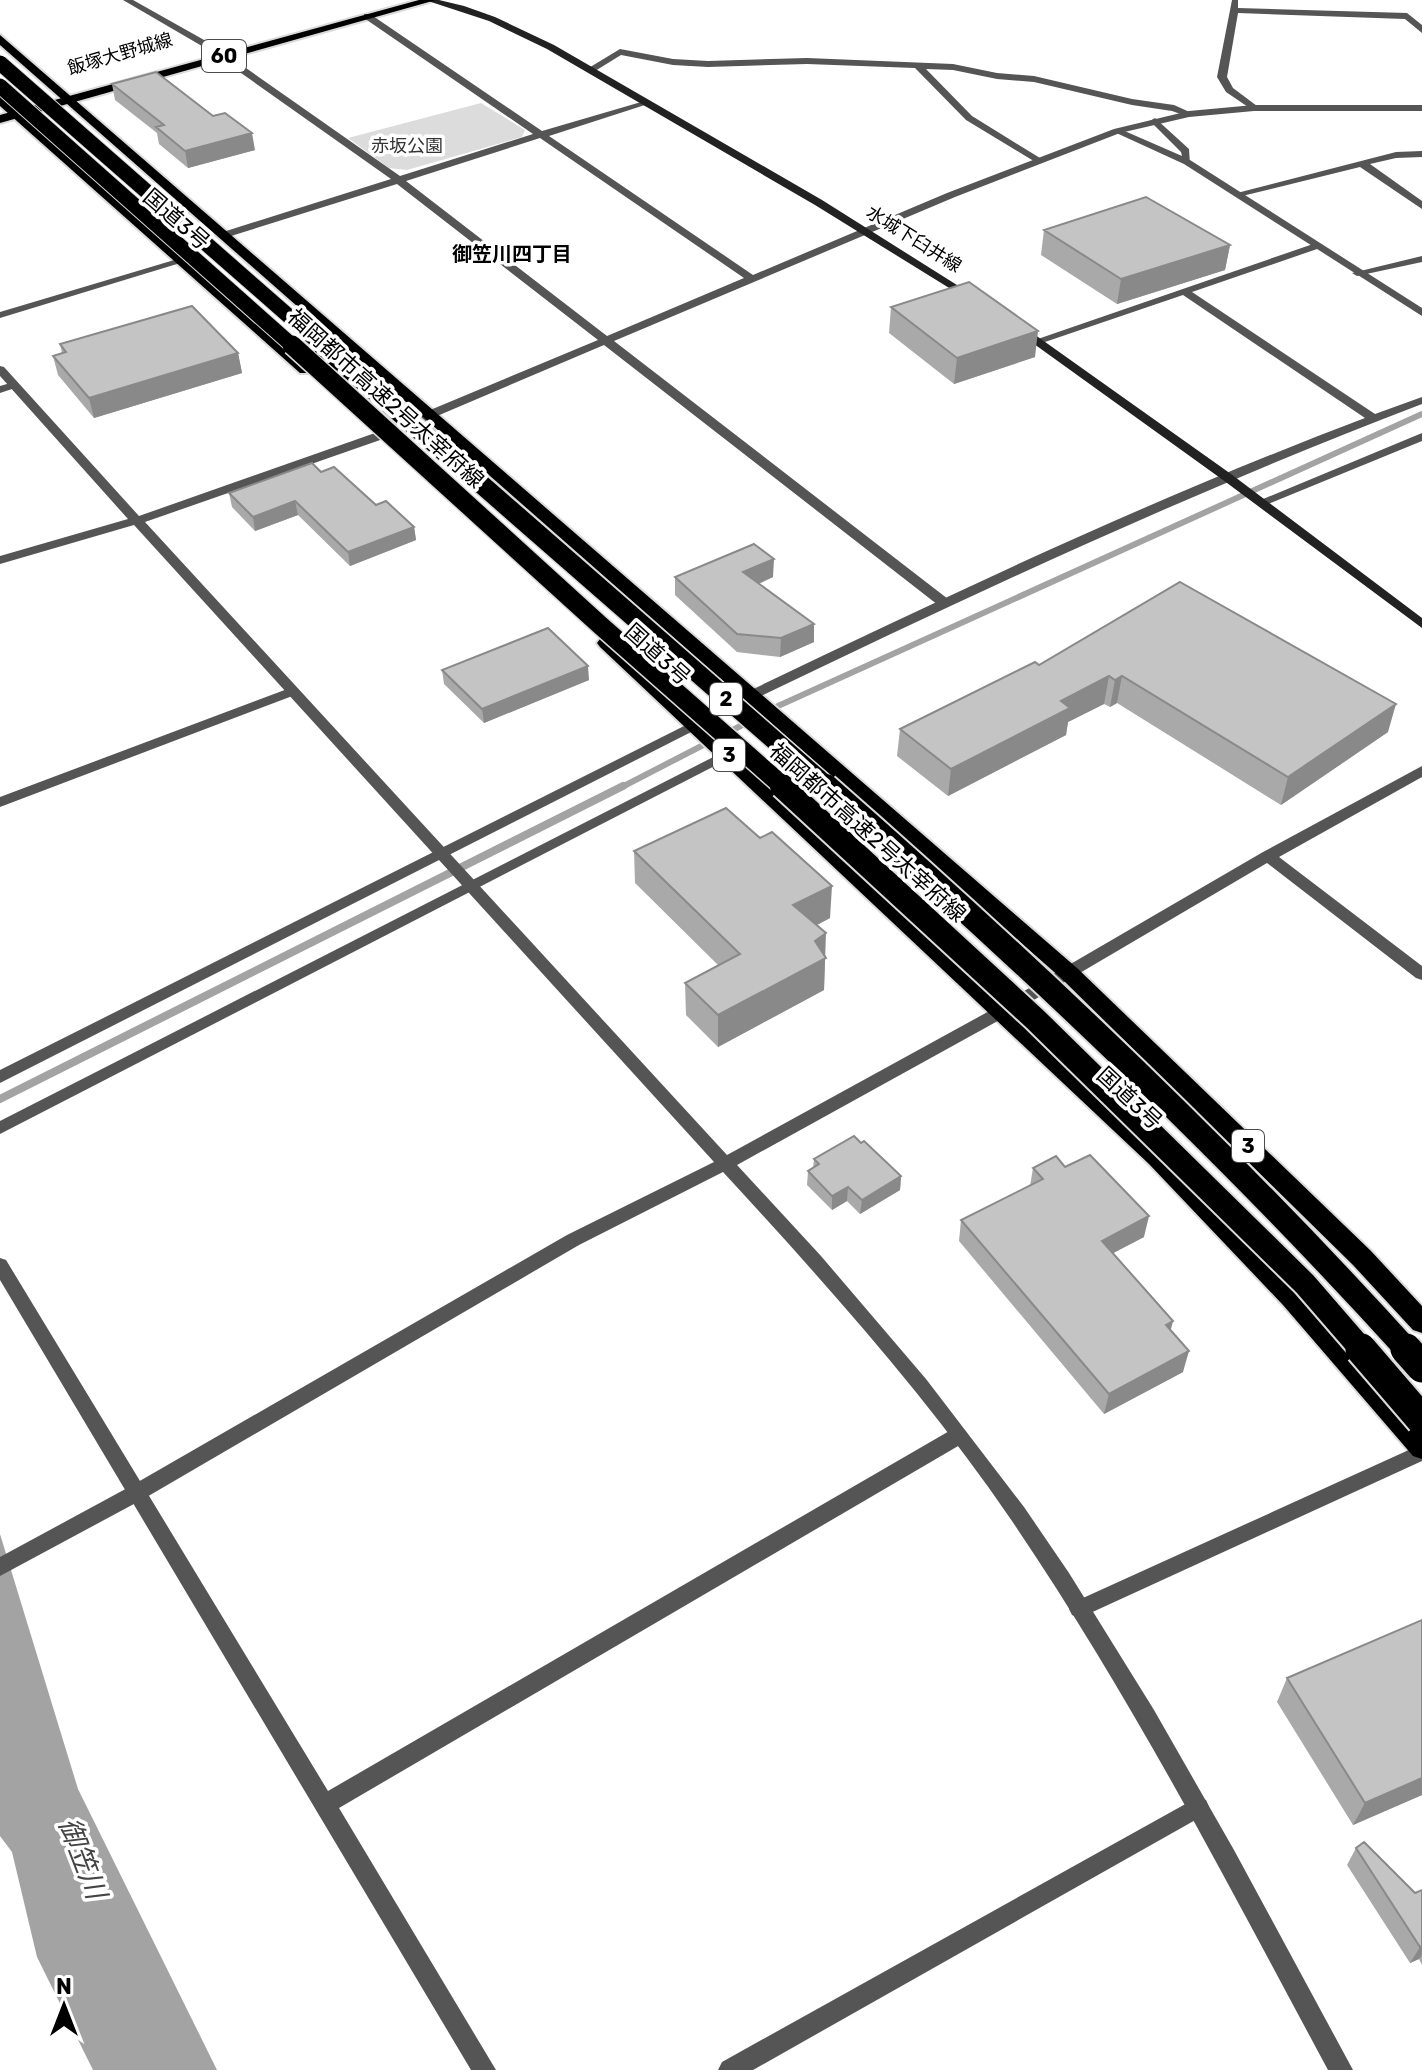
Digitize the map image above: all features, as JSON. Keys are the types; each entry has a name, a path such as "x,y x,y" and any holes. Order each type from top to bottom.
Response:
{"highway":[{"name":"国道3号","path":"0,39 227,234 1069,973 1340,1236 1422,1323"},
{"name":"福岡都市高速2号太宰府線","path":"0,63 879,832 1057,996 1195,1129 1340,1276 1422,1367"},
{"name":"国道3号","path":"4,105 185,260 696,724 999,1013 1157,1158 1292,1298 1422,1450"},
{"name":"福岡都市高速2号太宰府線","path":"4,105 846,842 969,956 1305,1284 1422,1420"}],"main road":[{"name":"飯塚大野城線","path":"4,105 63,95 222,56 366,10 430,0"},
{"name":"水城下臼井線","path":"430,0 469,8 540,39 868,231 986,307"},
{"name":"飯塚大野城線","path":"352,7 366,10"},
{"name":"飯塚大野城線","path":"63,95 267,31"},
{"path":"1012,324 1262,502 1422,624"}],"street":[{"path":"127,0 210,47 396,178 943,602"},
{"path":"1254,108 1229,90 1222,77 1234,5 1407,16 1422,30"},
{"path":"366,10 752,279"},
{"path":"592,69 620,52 673,62 708,64 807,61 953,67 997,76 1034,79 1132,102 1174,108 1189,114"},
{"path":"918,66 969,118 1037,160"},
{"path":"227,234 396,178 645,102"},
{"path":"0,560 136,521 379,436 1037,160 1117,131 1189,114 1254,108 1422,108"},
{"path":"1155,121 1186,151 1187,162"},
{"path":"1117,131 1187,162 1422,313"},
{"path":"1238,194 1396,155 1422,154"},
{"path":"1361,163 1422,206"},
{"path":"1038,341 1316,246"},
{"path":"1357,273 1422,259"},
{"path":"0,315 185,260"},
{"path":"1184,291 1373,418"},
{"path":"0,369 290,692 895,1352 1016,1511 1079,1609 1198,1807 1341,2070"},
{"path":"0,390 14,385"},
{"path":"750,696 943,602 1227,477 1422,400"},
{"path":"1262,502 1416,439 1422,451"},
{"path":"0,802 290,692"},
{"path":"0,1077 696,724"},
{"path":"0,1128 727,754"},
{"path":"0,1567 138,1492 573,1240 725,1164 999,1013 1268,856 1422,771"},
{"path":"1268,856 1422,974"},
{"path":"0,1265 484,2070"},
{"path":"324,1805 958,1436"},
{"path":"1079,1609 1422,1450"},
{"path":"730,2070 1198,1807"}],"green space":[{"name":"赤坂公園","path":"481,103 525,130 522,137 407,170 389,168 348,138"}],"water":[{"name":"御笠川","path":"0,1534 78,1789 217,2070 93,2070 37,1957 12,1852 0,1836"}],"building":[{"path":"156,72 213,116 225,113 252,133 185,151 156,127 164,125 112,84"},
{"path":"1146,197 1230,245 1121,279 1044,230"},
{"path":"969,282 1038,331 957,358 891,307"},
{"path":"192,306 238,353 89,398 53,356 66,352 60,344"},
{"path":"312,463 321,472 334,467 376,505 386,501 414,527 348,552 295,501 253,517 229,493"},
{"path":"754,544 774,559 743,572 814,624 781,638 737,634 675,577"},
{"path":"1180,582 1396,704 1288,777 1122,676 1115,680 1109,676 1061,701 1070,708 951,769 900,729 1035,662 1039,665"},
{"path":"548,628 588,666 482,709 442,670"},
{"path":"726,808 760,838 772,832 832,886 793,905 826,933 815,941 826,958 718,1015 685,983 740,954 634,851"},
{"path":"854,1136 861,1143 864,1141 901,1176 862,1200 848,1187 832,1196 808,1171 819,1164 814,1159"},
{"path":"1090,1155 1149,1216 1102,1241 1173,1321 1166,1325 1189,1351 1109,1394 961,1220 1043,1179 1033,1168 1056,1156 1065,1167"},
{"path":"1422,1620 1422,1778 1365,1803 1287,1678"},
{"path":"1364,1842 1415,1893 1422,1890 1422,1946 1356,1848"}],"waterway":[{"path":"767,711 1422,414"},
{"path":"725,734 752,720"},
{"path":"620,788 713,740"},
{"path":"0,1099 623,786"}],"district":[{"name":"御笠川四丁目","path":"512,254"}]}
